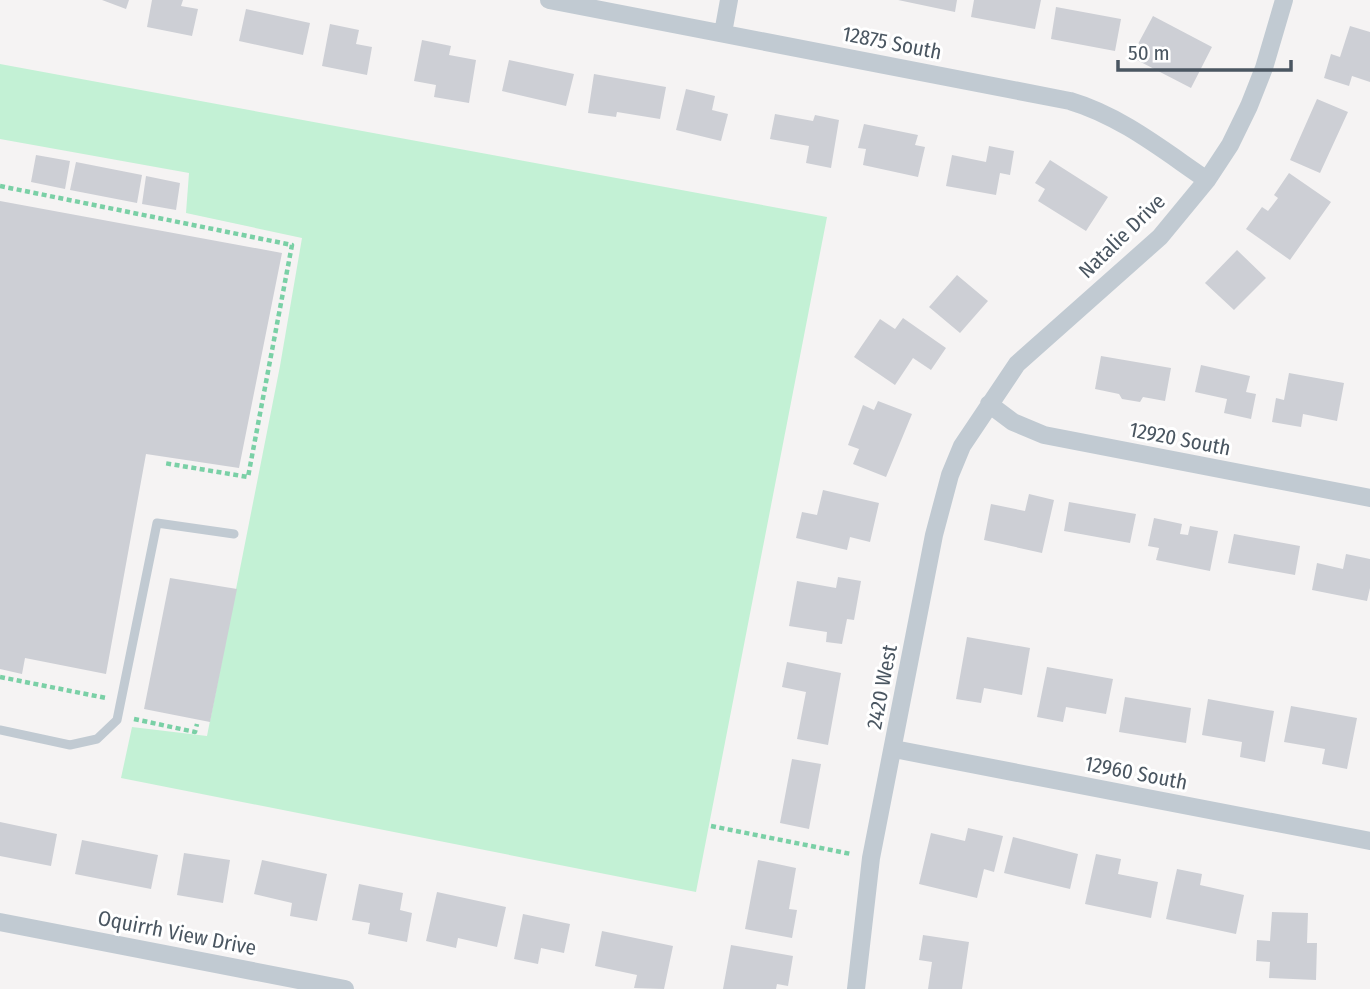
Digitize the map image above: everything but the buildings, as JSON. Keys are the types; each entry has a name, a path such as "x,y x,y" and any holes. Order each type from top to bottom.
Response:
{"street":[{"name":"12875 South","path":"549,0 1070,101 1095,108 1117,120 1208,180"},
{"path":"723,33 729,0"},
{"name":"Natalie Drive","path":"989,404 1017,364 1160,237 1208,180 1230,145 1249,106 1264,68 1284,0"},
{"name":"12920 South","path":"989,404 1013,422 1044,435 1370,498"},
{"name":"2420 West","path":"856,989 872,858 941,505 962,446 989,404"},
{"name":"12960 South","path":"894,749 1370,841"},
{"name":"Oquirrh View Drive","path":"0,922 345,989"}],"lane":[{"path":"0,730 70,745 97,739 117,720 157,523 234,534"}],"path":[{"path":"0,186 292,245 248,477 164,463"},
{"path":"0,677 110,699"},
{"path":"134,719 195,732 197,724"},
{"path":"711,826 851,854"}],"green space":[{"path":"0,64 827,217 696,892 121,778 132,727 207,736 280,366 302,238 186,213 189,173 0,139"}]}
